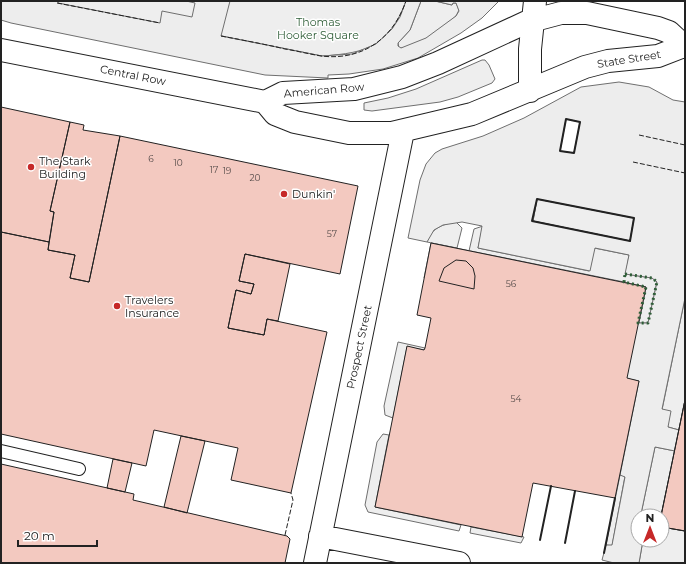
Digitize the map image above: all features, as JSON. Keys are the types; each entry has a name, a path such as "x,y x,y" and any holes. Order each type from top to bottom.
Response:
{"main road":[{"name":"State Street","path":"530,91 585,67 608,61 658,56 685,47 674,36 661,28 587,13 534,11"},
{"path":"530,91 534,11"},
{"name":"American Row","path":"530,91 472,114 403,131 363,134 301,124 279,116 265,102 283,93 354,89 402,77 534,11"},
{"name":"Central Row","path":"1,50 265,102"},
{"name":"Prospect Street","path":"315,563 403,131"},
{"path":"320,536 459,563"}],"lane":[{"path":"1,451 79,469"}],"green space":[{"name":"Thomas Hooker Square","path":"47,1 406,1 392,28 375,44 352,52 322,56"},
{"path":"421,1 435,1 452,5 453,3 456,3 459,10 456,16 422,41 414,45 399,48 398,43 410,30"},
{"path":"485,60 489,65 495,79 492,83 458,97 440,102 372,111 364,110 364,103 388,98 416,89"},
{"path":"537,199 634,218 630,241 533,221"},
{"path":"456,222 462,228 457,248 427,242 431,233 435,230 447,224"},
{"path":"483,226 478,248 589,271 594,248 629,255 626,274 652,278 657,282 648,323 638,323 469,251 474,229"},
{"path":"685,298 685,400 679,430 668,427 662,410"},
{"path":"398,342 425,348 424,350 407,347 393,418 385,415 384,406"},
{"path":"383,434 389,435 375,507 461,525 459,531 368,512 365,505 377,442"},
{"path":"655,447 675,451 663,508 642,508"},
{"path":"620,475 625,476 612,546 606,545"},
{"path":"471,527 524,537 521,543 470,533"},
{"path":"670,528 685,531 685,563 639,563 642,548 670,548"}],"shaded area":[{"path":"1,1 58,1 58,3 160,23 162,11 192,17 195,3 186,1 230,1 221,36 322,56 352,54 376,44 392,29 400,17 406,1 421,1 410,30 398,43 398,46 401,48 426,38 456,16 459,11 456,3 453,3 452,5 435,1 499,1 482,18 461,33 418,58 383,69 349,74 328,75 328,78 265,75 11,23 1,20"},
{"path":"619,82 649,87 673,100 685,102 685,298 662,409 671,411 668,427 679,430 675,451 655,447 642,508 630,508 630,548 642,548 639,563 614,563 602,560 606,545 612,545 625,477 620,475 639,381 613,376 439,281 424,278 431,243 624,282 646,287 639,323 648,323 657,282 652,278 625,274 629,255 595,248 590,271 478,248 482,226 462,222 443,225 434,230 427,242 408,238 420,180 426,164 435,153 442,149 483,136 524,118 581,87","holes":["566,119 580,122 574,153 560,151","537,199 634,218 630,241 533,221"]}],"building":[{"name":"The Stark Building","path":"1,107 70,122 50,211 54,212 49,242 1,232"},
{"path":"70,122 84,125 83,130 120,136 89,282 70,278 75,255 48,250 54,212 50,211"},
{"name":"Travelers Insurance","path":"120,136 358,186 340,274 245,254 239,281 254,284 251,294 236,290 228,328 264,335 267,319 327,332 291,493 231,480 238,448 154,430 146,466 1,434 1,232 49,242 48,250 75,255 70,278 89,282"},
{"path":"431,243 646,287 627,378 639,381 615,498 533,483 522,537 375,507 407,346 424,350 425,348 431,318 417,315"},
{"path":"245,254 290,264 278,321 267,319 264,335 228,328 236,290 251,294 254,284 239,281"},
{"path":"456,260 466,261 473,268 475,276 474,289 439,281 444,268"},
{"path":"685,400 685,531 670,528 670,508 663,508"},
{"path":"685,400 685,531 670,528 670,508 663,508"},
{"path":"181,436 205,441 187,513 164,507"},
{"path":"113,459 132,463 125,492 107,488"},
{"path":"1,464 134,494 133,500 287,536 290,539 285,563 1,563"}],"hedge":[{"path":"625,274 652,278 657,282 648,323 638,323 646,287 624,282 625,274"}],"fence":[{"path":"221,36 321,56 336,57 350,55 374,45 384,36 393,26 406,1"},
{"path":"57,3 160,23"},
{"path":"639,135 685,145"},
{"path":"633,162 685,173"},
{"path":"285,535 293,500 291,493"}],"wall":[{"path":"566,119 580,122 574,153 560,151 566,119"},
{"path":"537,199 634,218 630,241 532,221 537,199"},
{"path":"540,540 551,486"},
{"path":"565,543 575,491"},
{"path":"604,553 615,498"}],"place":[{"name":"The Stark Building","path":"31,167"},
{"name":"Dunkin'","path":"284,194"},
{"name":"Travelers Insurance","path":"117,306"}]}
